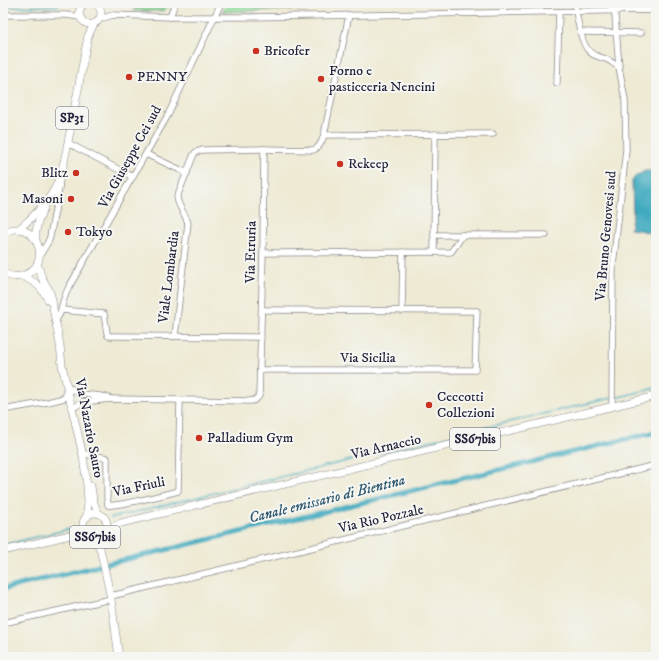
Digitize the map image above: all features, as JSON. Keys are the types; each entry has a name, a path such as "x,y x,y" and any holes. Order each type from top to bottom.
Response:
{"main road":[{"path":"86,3 80,8 79,12 82,21 86,23 97,21"},
{"name":"SP31","path":"88,36 101,14 98,6"},
{"name":"SP31","path":"3,233 12,229 19,229 28,222 50,197 60,178 88,36 86,23"},
{"path":"22,276 29,273 37,264 40,255 36,239 37,224 50,197"},
{"path":"19,229 28,232 36,239"},
{"name":"Via Nazario Sauro","path":"37,264 50,294 64,374 74,407 85,454 93,500 98,513"},
{"name":"Via Nazario Sauro","path":"3,273 12,276 22,276 34,282 41,288 52,308"},
{"name":"Via Nazario Sauro","path":"60,345 71,388 85,468 88,495 87,517"},
{"name":"Via Arnaccio","path":"104,532 121,523 612,401 656,396"},
{"name":"SS67bis","path":"3,551 70,535 90,535 97,537 104,532 107,526 107,521 98,513 92,514 84,521 84,530 90,535"},
{"name":"Via Arnaccio","path":"107,521 121,523"},
{"name":"SS67bis","path":"70,535 84,526"},
{"path":"100,550 104,532"},
{"path":"90,535 100,550 111,597 119,657"}],"street":[{"path":"170,17 175,3"},
{"name":"Via Giuseppe Cei sud","path":"55,320 59,317 62,310 64,298 69,287 168,115 221,3"},
{"path":"575,3 580,32 588,51 619,67"},
{"path":"614,3 616,10"},
{"path":"98,6 113,15"},
{"path":"66,15 73,13 80,8"},
{"name":"Via Bruno Genovesi sud","path":"612,401 613,265 626,150 625,100 619,67 616,33 616,10"},
{"path":"97,21 113,15 214,17 656,10"},
{"path":"557,83 559,12"},
{"path":"3,15 66,15 80,17"},
{"path":"264,149 316,149 320,144 324,135 348,15"},
{"path":"580,32 642,33"},
{"path":"434,252 435,134"},
{"path":"324,135 492,134"},
{"path":"68,143 133,177"},
{"name":"Viale Lombardia","path":"175,336 188,223 178,204 177,197 194,154 199,150 264,149"},
{"name":"Via Etruria","path":"74,407 82,402 111,399 251,401 255,400 259,396 261,370 264,149"},
{"path":"146,154 187,173"},
{"path":"40,255 50,237 60,178"},
{"path":"434,235 546,235"},
{"path":"263,252 451,252 463,235"},
{"path":"262,310 402,311 403,252"},
{"path":"62,310 104,314 108,336 261,337"},
{"name":"Via Sicilia","path":"261,370 475,370 476,311 402,311"},
{"path":"3,410 64,398 66,396 64,374"},
{"name":"Via Etruria","path":"71,388 77,392 111,399"},
{"name":"Via Friuli","path":"85,454 107,458 108,505 111,506 122,504 178,491 180,401"},
{"path":"48,402 65,403 74,407"},
{"name":"Via Rio Pozzale","path":"3,623 656,465"}],"green space":[{"path":"137,3 170,3 163,11 134,11"},
{"path":"227,3 308,3 307,9 222,12"}],"water":[{"path":"645,171 656,171 656,238 644,231 630,229 633,214 632,181 636,176"}],"waterway":[{"path":"3,7 59,6"},
{"path":"615,398 656,388"},
{"path":"111,518 611,398"},
{"name":"Canale emissario di Bientina","path":"3,589 656,432"},
{"path":"3,545 74,528"}],"place":[{"name":"Bricofer","path":"256,51"},
{"name":"PENNY","path":"129,77"},
{"name":"Forno e pasticceria Nencini","path":"321,79"},
{"name":"Rekeep","path":"340,164"},
{"name":"Blitz","path":"76,173"},
{"name":"Masoni","path":"71,199"},
{"name":"Tokyo","path":"68,232"},
{"name":"Ceccotti Collezioni","path":"429,405"},
{"name":"Palladium Gym","path":"199,438"}]}
